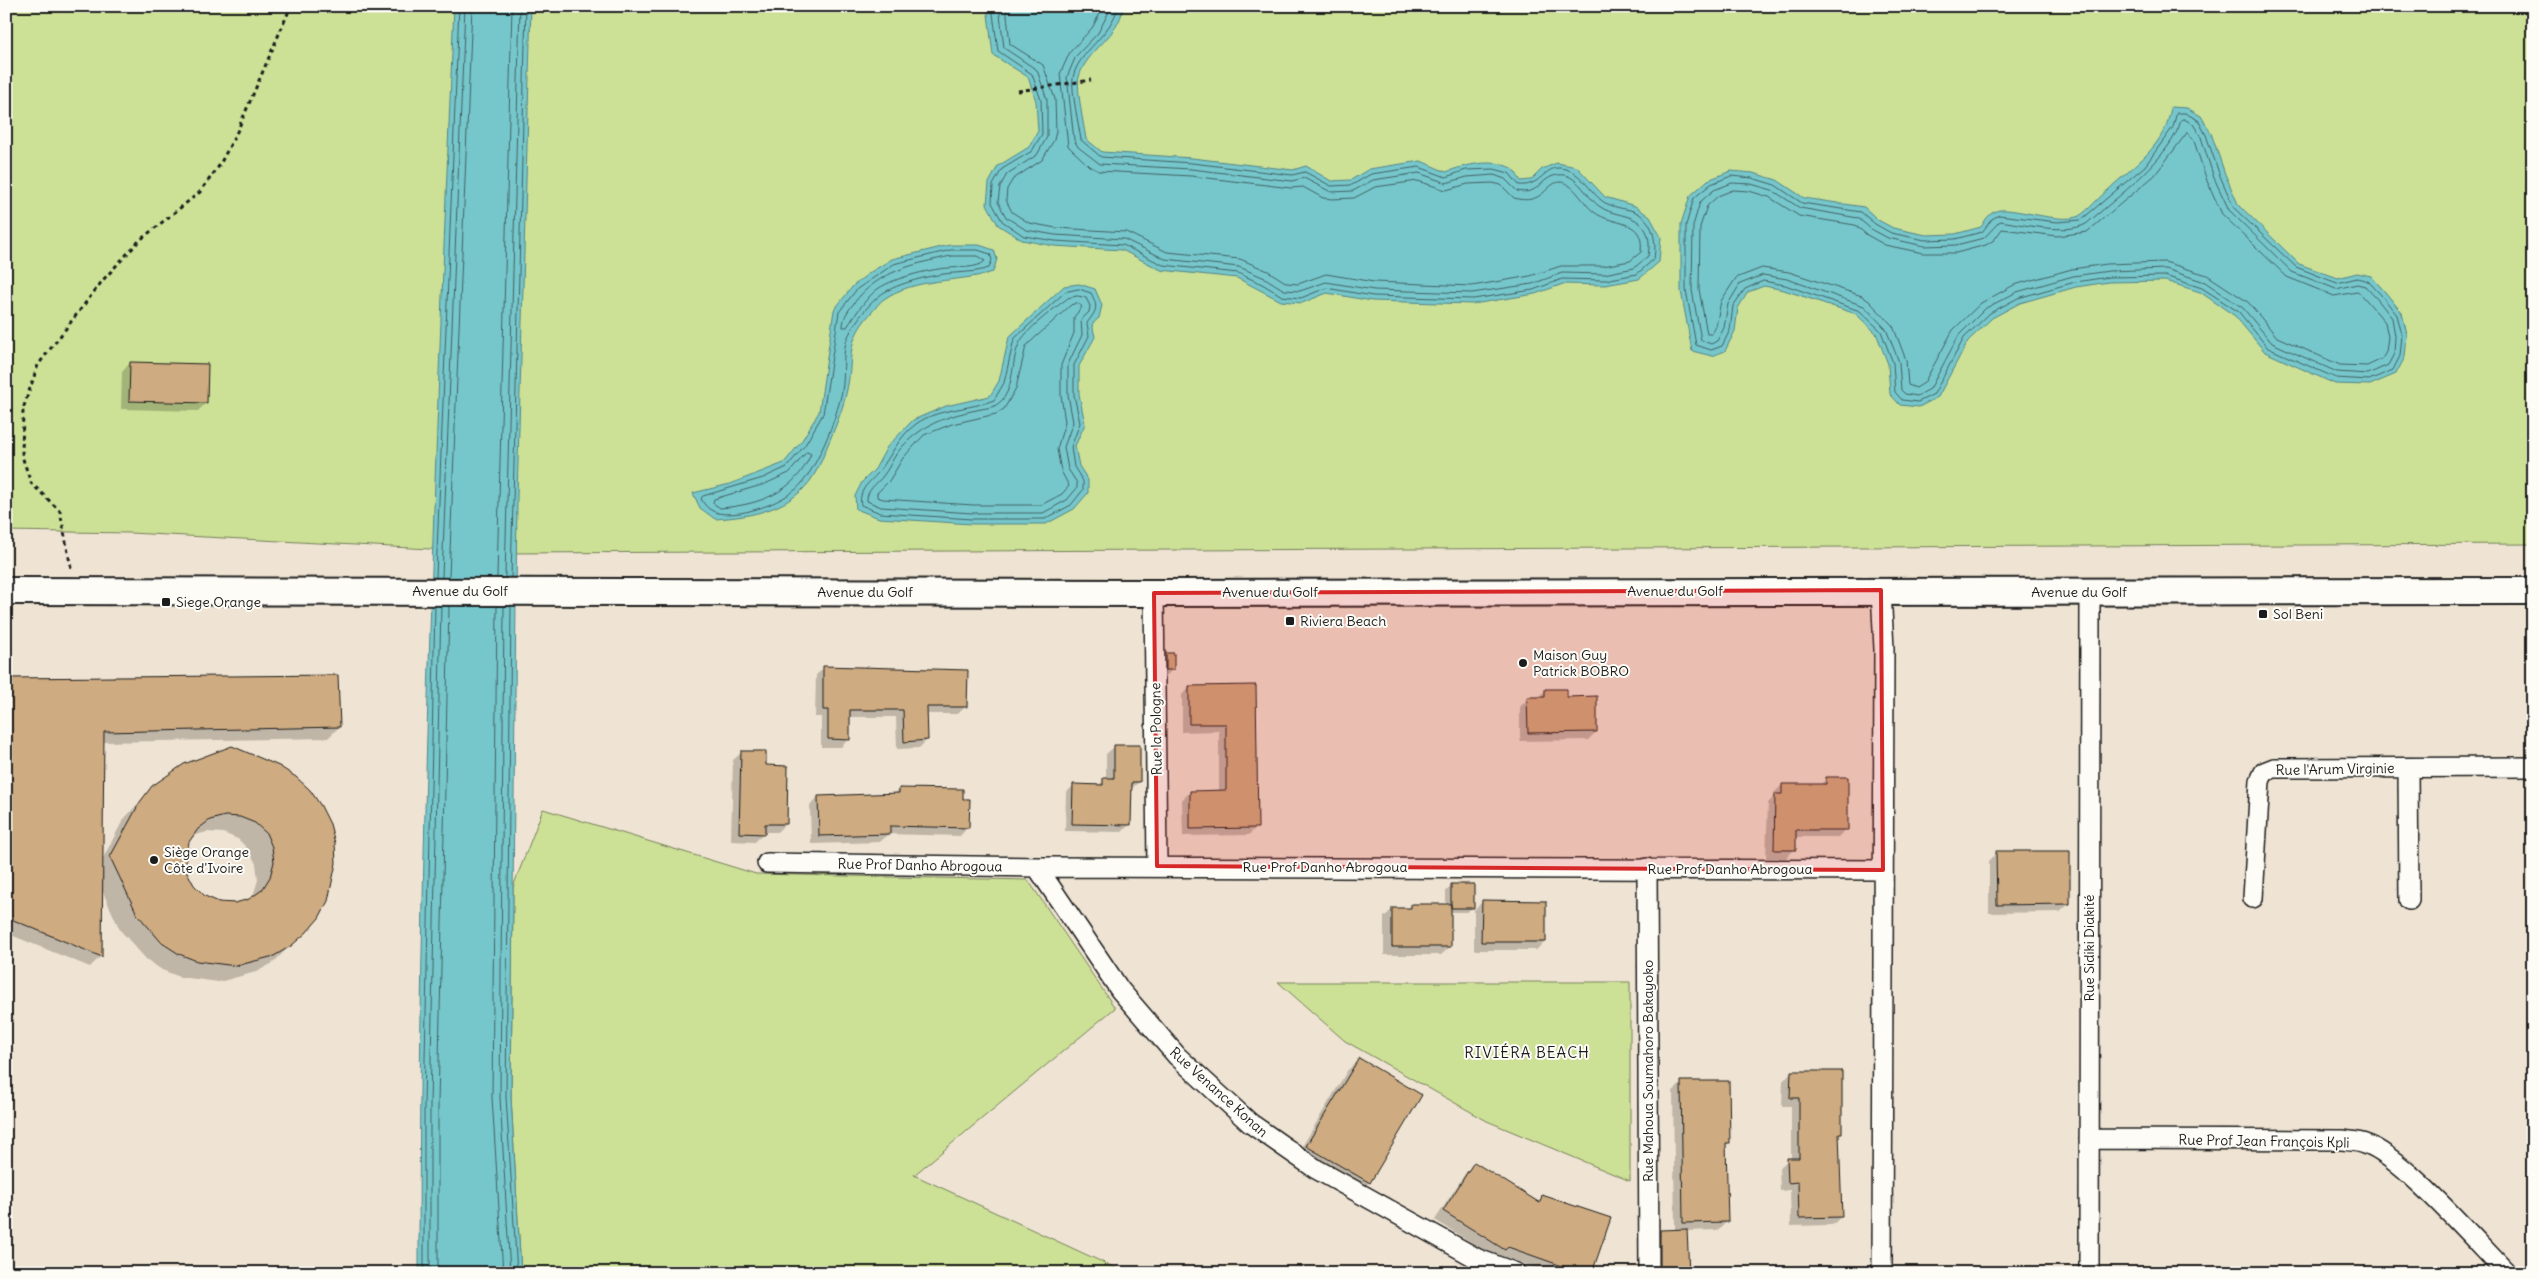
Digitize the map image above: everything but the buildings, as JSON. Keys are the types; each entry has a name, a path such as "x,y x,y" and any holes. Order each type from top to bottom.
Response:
{"main road":[{"name":"Avenue du Golf","path":"6,591 1154,593 1881,590 2090,592 2533,591"}],"street":[{"path":"1881,590 1884,649 1882,1273"},
{"name":"Rue Sidiki Diakité","path":"2089,1273 2090,592"},
{"name":"Rue la Pologne","path":"1154,593 1157,866"},
{"name":"Rue l'Arum Virginie","path":"2253,898 2260,781 2264,772 2274,768 2533,767"},
{"path":"2408,768 2409,900"},
{"name":"Rue Prof Danho Abrogoua","path":"767,863 1037,867 1883,870"},
{"name":"Rue Venance Konan","path":"1037,867 1120,990 1177,1056 1250,1123 1316,1170 1340,1184 1478,1258 1516,1273"},
{"name":"Rue Mahoua Soumahoro Bakayoko","path":"1647,868 1649,1273"},
{"name":"Rue Prof Jean François Kpli","path":"2089,1139 2342,1140 2366,1144 2385,1155 2407,1172 2508,1273"}],"path":[{"path":"76,591 60,511 31,483 22,456 23,409 38,365 103,280 140,240 200,192 214,173 236,134 291,6"},
{"path":"1018,91 1092,80"}],"highlighted area":[{"path":"1881,590 1883,870 1157,866 1154,593"}],"green space":[{"path":"6,6 2533,6 2533,544 505,553 130,533 6,531"},
{"path":"543,809 756,874 1028,880 1115,1008 914,1175 1126,1273 521,1273 511,1097 513,887"},
{"path":"1278,982 1630,982 1630,1181 1487,1121 1345,1041"}],"water":[{"path":"454,6 531,6 517,497 511,1097 521,1273 419,1273 425,797 435,481"},
{"path":"987,6 1123,6 1121,17 1116,26 1083,67 1078,82 1086,139 1102,152 1192,158 1293,170 1306,166 1331,181 1351,180 1369,169 1421,161 1446,172 1478,164 1496,163 1512,169 1521,181 1531,180 1542,169 1557,163 1577,167 1605,197 1635,206 1650,217 1661,237 1659,262 1639,279 1605,285 1563,284 1535,294 1473,304 1372,301 1327,293 1302,303 1281,301 1237,278 1161,270 1122,250 1054,246 1022,240 998,225 987,204 989,183 998,166 1029,147 1038,131 1036,101 1028,77 993,55"},
{"path":"2171,107 2187,108 2201,116 2211,133 2238,204 2299,264 2338,278 2357,273 2371,276 2386,293 2402,313 2407,335 2405,357 2396,374 2370,385 2335,384 2265,352 2235,316 2200,292 2165,281 2109,282 2076,287 2020,303 1992,318 1968,341 1938,397 1919,407 1900,405 1890,394 1888,364 1876,333 1856,314 1784,290 1764,286 1748,292 1738,308 1735,331 1725,351 1712,356 1692,351 1681,291 1681,224 1690,196 1708,180 1731,171 1753,173 1777,180 1804,198 1864,207 1878,220 1893,228 1926,235 1955,234 1981,227 1991,214 2003,210 2048,217 2071,218 2079,216 2147,154 2163,133"},
{"path":"950,245 979,245 994,250 997,259 993,272 910,287 896,292 879,304 862,324 853,343 849,382 835,428 820,465 805,487 783,503 770,509 743,516 715,519 700,508 693,493 730,484 784,463 801,442 819,412 834,310 853,286 869,273 892,259"},
{"path":"1079,284 1095,289 1102,305 1099,318 1092,324 1095,337 1079,366 1079,394 1085,424 1075,446 1079,466 1088,480 1088,493 1074,509 1046,524 972,524 879,518 856,509 855,496 862,482 875,469 887,447 913,420 946,406 990,396 999,381 1009,337 1064,286"}],"place":[{"name":"Siege Orange","path":"166,602"},
{"name":"Sol Beni","path":"2263,614"},
{"name":"Riviera Beach","path":"1290,621"},
{"name":"Maison Guy Patrick BOBRO","path":"1523,663"},
{"name":"Siège Orange Côte d'Ivoire","path":"154,860"}],"district":[{"name":"RIVIÉRA BEACH","path":"1527,1052"}]}
